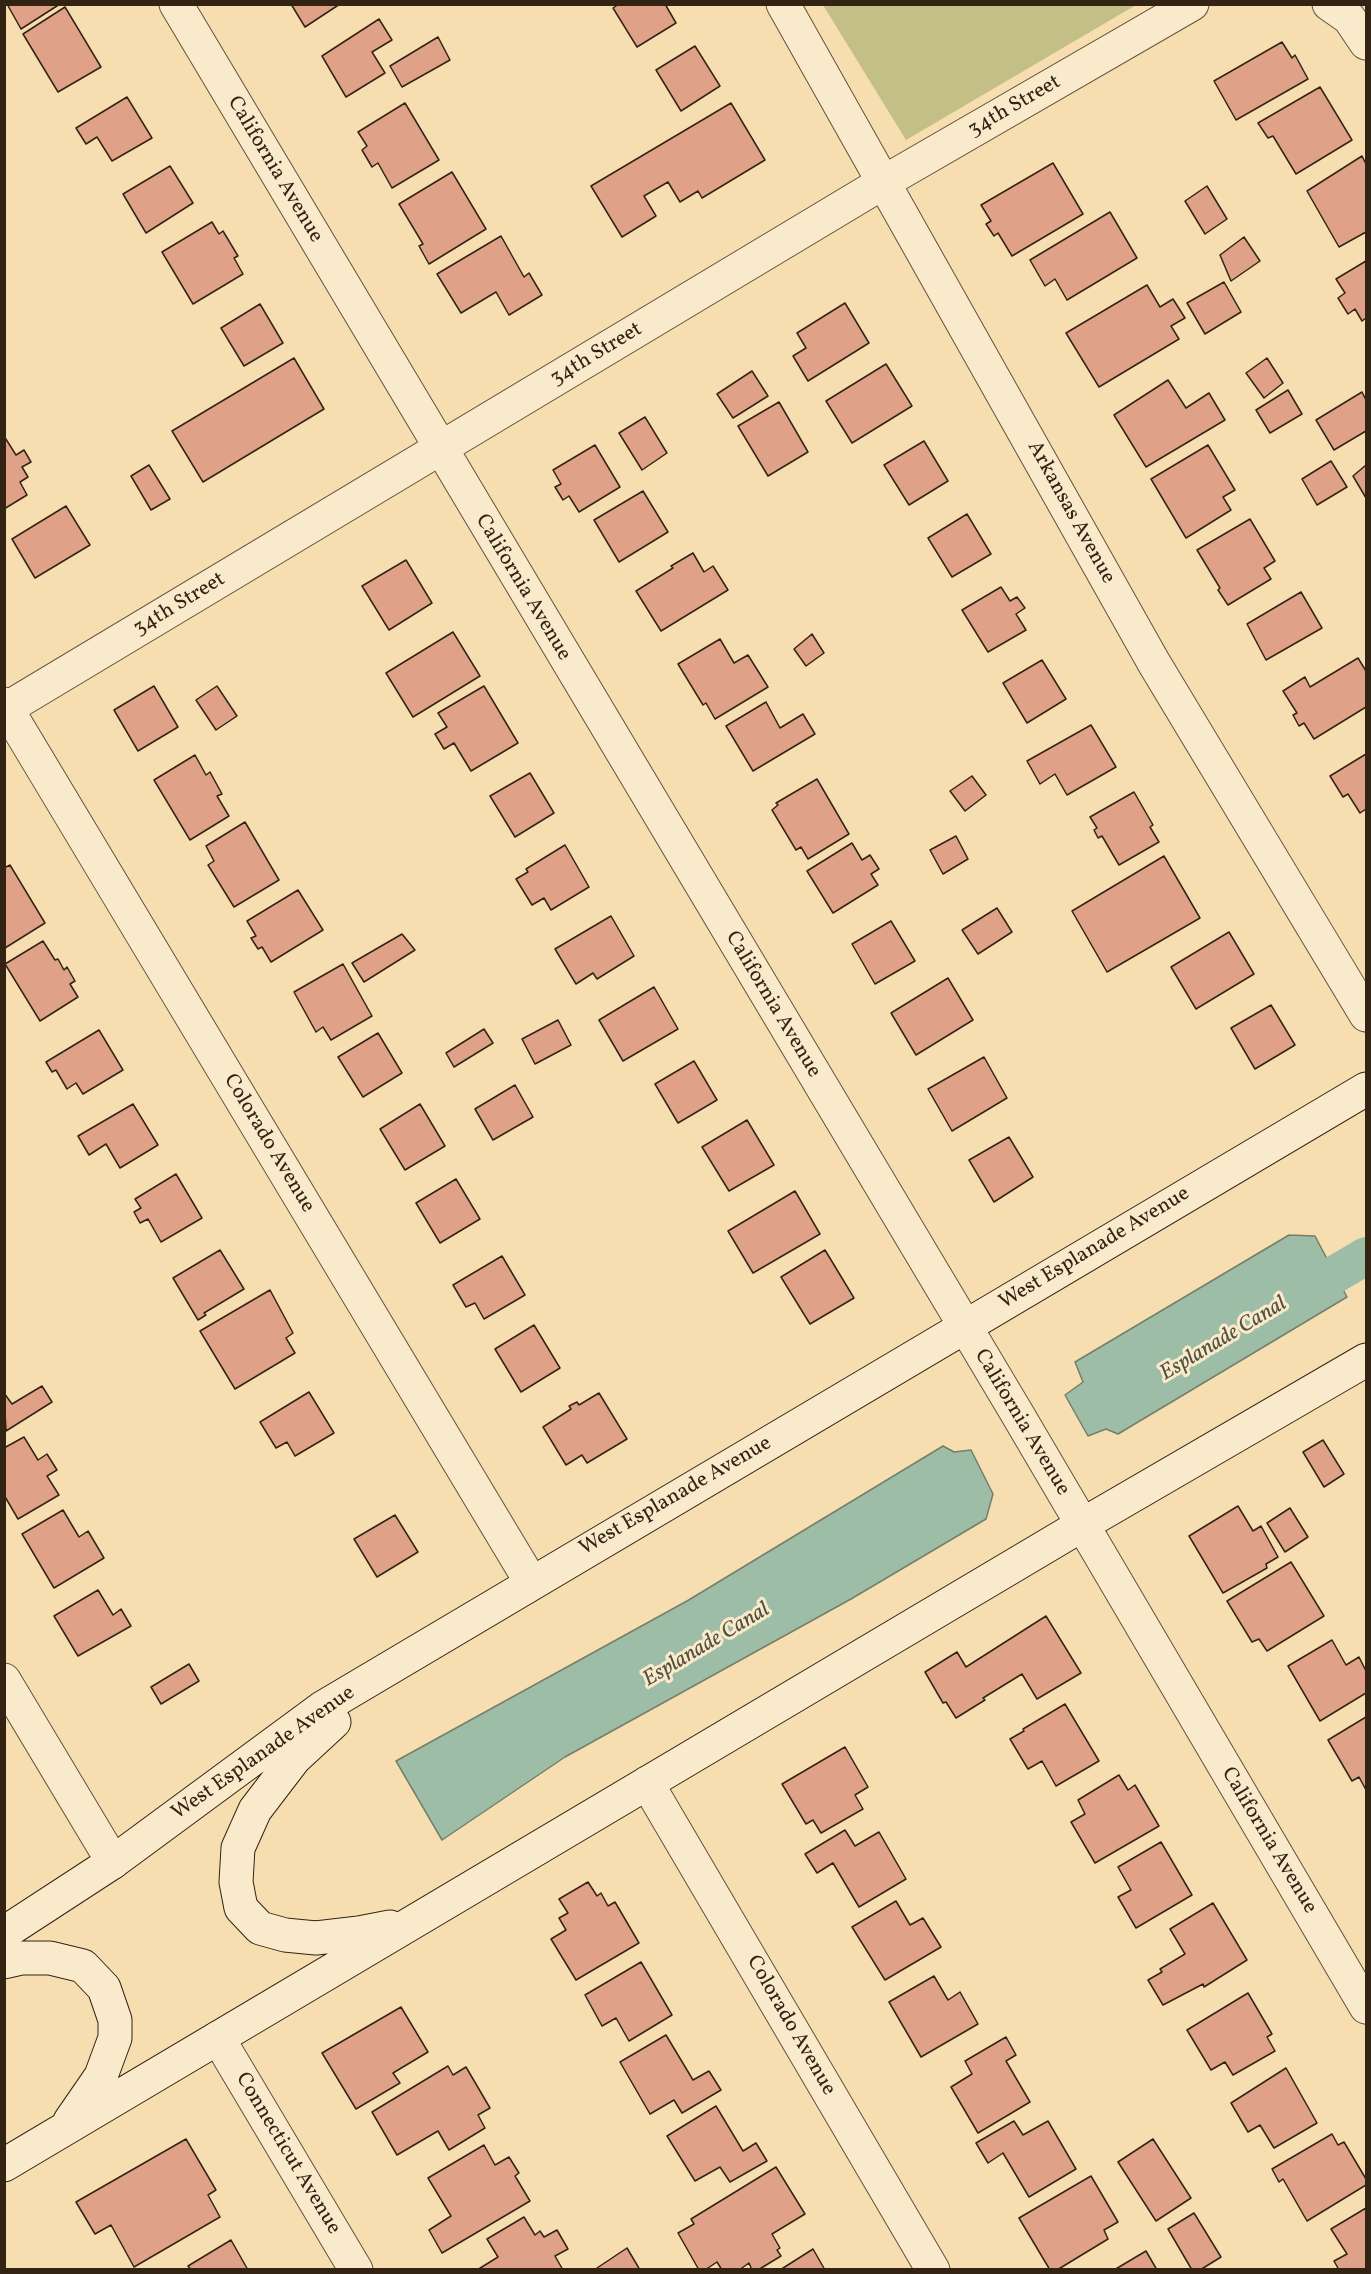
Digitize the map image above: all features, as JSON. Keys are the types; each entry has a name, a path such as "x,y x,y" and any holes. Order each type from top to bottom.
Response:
{"street":[{"name":"California Avenue","path":"176,4 1082,1525 1366,2007"},
{"name":"Arkansas Avenue","path":"783,4 1154,663 1366,1015"},
{"name":"34th Street","path":"5,707 440,450 884,182 1192,4"},
{"path":"1329,4 1349,18 1366,43"},
{"name":"Colorado Avenue","path":"5,707 531,1582"},
{"name":"West Esplanade Avenue","path":"4,1933 113,1862 322,1708 1366,1089"},
{"path":"4,2165 1082,1525 1366,1360"},
{"path":"394,1665 294,1759 255,1810 238,1848 236,1882 241,1908 260,1928 285,1935 316,1938 359,1933 413,1922"},
{"path":"4,1680 113,1862"},
{"name":"Colorado Avenue","path":"648,1783 933,2270"},
{"path":"4,1962 22,1958 50,1958 83,1966 104,1988 115,2020 115,2038 101,2076 64,2130"},
{"name":"Connecticut Avenue","path":"218,2038 356,2270"}],"shaded area":[{"path":"823,5 1136,5 906,140"}],"water":[{"path":"1289,1235 1315,1236 1347,1297 1118,1434 1106,1429 1088,1436 1065,1395 1083,1382 1075,1362"},
{"path":"943,1446 954,1452 971,1450 993,1494 986,1519 851,1599 565,1757 442,1840 396,1761 687,1601"}],"building":[{"path":"7,4 60,4 21,29"},
{"path":"291,4 340,4 305,27"},
{"path":"619,4 665,4 676,23 637,47 613,8"},
{"path":"65,7 101,67 58,92 23,34"},
{"path":"379,19 392,40 372,52 385,73 346,97 322,56"},
{"path":"438,37 450,60 402,87 390,66"},
{"path":"1282,42 1292,58 1295,55 1308,79 1236,120 1214,81"},
{"path":"695,46 720,86 681,111 656,70"},
{"path":"1320,87 1352,140 1296,174 1273,136 1268,138 1258,123"},
{"path":"127,97 152,138 112,161 97,137 86,144 76,128"},
{"path":"405,103 439,160 392,188 378,163 372,167 362,150 367,146 358,132"},
{"path":"731,103 765,160 702,198 698,191 680,202 668,182 644,196 656,216 622,237 591,186"},
{"path":"1362,156 1366,164 1366,232 1339,247 1307,191"},
{"path":"1053,163 1083,214 1012,256 998,233 994,236 986,224 991,221 981,205"},
{"path":"170,166 193,203 146,233 123,194"},
{"path":"452,172 486,229 429,264 419,246 423,244 399,204"},
{"path":"1207,186 1227,219 1205,234 1185,201"},
{"path":"1110,212 1137,258 1067,300 1055,279 1045,286 1030,260"},
{"path":"212,222 219,234 223,231 238,256 234,258 243,274 193,304 162,252"},
{"path":"501,236 524,277 529,273 542,295 509,315 496,292 461,313 437,274"},
{"path":"1244,237 1260,261 1231,281 1220,255"},
{"path":"1366,261 1366,318 1362,321 1355,309 1348,314 1338,298 1345,293 1336,279"},
{"path":"1224,282 1241,312 1205,334 1187,303"},
{"path":"1147,285 1160,307 1173,299 1185,318 1171,326 1179,339 1099,387 1066,333"},
{"path":"845,303 869,343 808,381 793,356 806,348 797,333"},
{"path":"260,304 283,343 244,366 221,328"},
{"path":"294,358 324,409 203,482 172,431"},
{"path":"1267,358 1283,383 1264,398 1246,373"},
{"path":"886,364 912,406 852,443 826,401"},
{"path":"752,371 768,396 733,418 717,394"},
{"path":"1168,380 1186,408 1209,393 1225,420 1146,467 1114,415"},
{"path":"1288,390 1302,414 1270,433 1256,410"},
{"path":"1362,392 1366,400 1366,431 1334,450 1316,420"},
{"path":"779,402 808,452 768,476 738,426"},
{"path":"645,417 667,453 642,470 619,433"},
{"path":"4,436 16,455 24,450 31,462 22,467 28,477 20,482 27,495 4,509"},
{"path":"924,441 948,481 909,505 884,465"},
{"path":"595,445 620,487 579,512 569,496 563,500 555,487 561,484 553,470"},
{"path":"1208,445 1235,490 1223,497 1231,510 1186,538 1151,479"},
{"path":"1331,461 1347,487 1317,505 1302,479"},
{"path":"149,465 170,499 151,510 131,476"},
{"path":"1366,465 1366,498 1353,476"},
{"path":"643,491 668,532 619,562 594,520"},
{"path":"66,506 90,545 35,578 12,539"},
{"path":"967,514 991,554 952,577 928,538"},
{"path":"1250,519 1275,561 1264,568 1271,579 1228,605 1197,550"},
{"path":"693,553 704,572 713,566 728,590 661,631 636,591"},
{"path":"406,560 432,603 389,630 362,586"},
{"path":"1001,587 1010,601 1017,597 1025,608 1016,614 1026,630 988,652 962,610"},
{"path":"1301,592 1322,628 1266,660 1247,624"},
{"path":"453,632 480,676 413,717 386,673"},
{"path":"812,634 824,653 806,666 794,649"},
{"path":"720,639 734,663 748,655 768,687 715,719 706,703 703,705 678,664"},
{"path":"1358,658 1366,671 1366,707 1314,739 1304,723 1299,726 1293,715 1297,713 1283,691 1305,677 1310,687"},
{"path":"1042,660 1066,699 1027,723 1003,683"},
{"path":"154,686 178,727 138,751 114,710"},
{"path":"217,686 237,716 216,730 196,700"},
{"path":"484,686 518,743 471,771 454,743 444,749 435,734 447,727 438,713"},
{"path":"766,702 780,728 803,714 815,734 753,771 726,726"},
{"path":"1091,725 1116,767 1067,795 1055,774 1040,784 1027,761"},
{"path":"1366,754 1366,809 1360,813 1348,794 1343,797 1330,776"},
{"path":"195,755 206,775 210,772 222,794 217,796 229,816 190,840 154,780"},
{"path":"530,773 554,813 515,837 490,796"},
{"path":"972,776 986,795 965,811 950,791"},
{"path":"817,779 849,834 808,859 801,847 796,850 772,810 778,805 776,803"},
{"path":"1134,792 1153,825 1150,827 1159,842 1119,865 1102,836 1098,838 1094,830 1097,828 1090,817"},
{"path":"245,822 279,880 234,907 208,865 214,861 206,846"},
{"path":"956,836 968,859 943,874 930,850"},
{"path":"852,843 862,860 870,855 879,869 871,874 878,885 833,913 807,871"},
{"path":"565,845 589,887 551,910 544,898 532,905 516,879 528,872 526,869"},
{"path":"1164,856 1200,918 1107,972 1072,911"},
{"path":"10,865 45,923 5,948 4,868"},
{"path":"298,890 323,930 271,962 262,947 258,949 251,938 256,936 247,921"},
{"path":"997,908 1012,932 978,954 962,930"},
{"path":"611,916 634,956 597,979 593,973 576,984 555,949"},
{"path":"891,921 915,961 875,984 852,944"},
{"path":"1229,932 1254,974 1196,1009 1171,967"},
{"path":"402,934 415,950 364,982 352,963"},
{"path":"43,941 64,970 67,967 75,981 70,984 78,997 40,1021 5,964"},
{"path":"343,964 372,1016 331,1040 323,1027 316,1032 294,992"},
{"path":"948,978 973,1020 916,1055 891,1013"},
{"path":"654,987 678,1029 623,1061 599,1020"},
{"path":"1271,1005 1295,1045 1255,1069 1231,1028"},
{"path":"558,1020 571,1045 535,1064 522,1039"},
{"path":"484,1029 493,1043 454,1067 446,1053"},
{"path":"99,1030 123,1070 83,1094 76,1083 67,1089 56,1070 52,1072 46,1062"},
{"path":"378,1033 402,1073 363,1097 338,1057"},
{"path":"984,1057 1007,1098 952,1131 928,1089"},
{"path":"694,1061 717,1100 678,1123 655,1084"},
{"path":"515,1085 533,1117 493,1140 475,1109"},
{"path":"133,1104 158,1145 120,1168 106,1144 89,1155 78,1136"},
{"path":"420,1104 445,1146 405,1170 380,1129"},
{"path":"747,1120 774,1165 729,1191 702,1147"},
{"path":"1009,1137 1033,1177 994,1202 969,1160"},
{"path":"176,1174 202,1218 161,1242 148,1219 140,1223 134,1212 141,1208 135,1199"},
{"path":"456,1179 480,1219 440,1243 416,1203"},
{"path":"795,1191 820,1234 753,1273 728,1231"},
{"path":"220,1250 244,1289 204,1313 206,1315 198,1320 173,1278"},
{"path":"825,1250 854,1298 810,1324 781,1277"},
{"path":"502,1256 525,1295 484,1319 475,1303 466,1307 453,1285"},
{"path":"270,1290 293,1333 286,1338 295,1353 235,1389 200,1331"},
{"path":"534,1325 560,1368 521,1392 495,1349"},
{"path":"42,1386 52,1402 6,1431 4,1393 12,1404"},
{"path":"309,1392 334,1433 295,1456 287,1442 276,1448 260,1422"},
{"path":"599,1393 627,1439 587,1463 582,1455 566,1465 543,1427 571,1409 569,1406 577,1402 579,1405"},
{"path":"24,1437 38,1460 47,1454 57,1470 47,1476 59,1495 18,1519 4,1495 4,1448"},
{"path":"1323,1440 1344,1474 1324,1487 1303,1452"},
{"path":"1238,1506 1253,1531 1261,1526 1278,1557 1266,1564 1267,1568 1223,1593 1189,1536"},
{"path":"1290,1508 1308,1537 1285,1552 1267,1523"},
{"path":"63,1510 79,1537 88,1531 104,1558 54,1588 22,1534"},
{"path":"395,1515 418,1552 377,1577 354,1539"},
{"path":"1291,1562 1324,1616 1267,1651 1259,1639 1252,1642 1227,1601"},
{"path":"98,1590 113,1615 121,1609 131,1626 78,1656 54,1616"},
{"path":"1046,1616 1081,1673 1037,1699 1022,1674 956,1718 946,1702 943,1703 925,1672 957,1652 966,1667"},
{"path":"1332,1640 1346,1665 1359,1657 1366,1671 1366,1693 1320,1721 1288,1666"},
{"path":"189,1664 199,1681 161,1704 151,1687"},
{"path":"1065,1704 1099,1761 1056,1786 1042,1761 1028,1769 1010,1739"},
{"path":"1366,1717 1366,1790 1359,1777 1352,1781 1328,1740"},
{"path":"845,1747 868,1787 855,1795 863,1809 821,1833 813,1820 806,1824 782,1784"},
{"path":"1119,1775 1128,1790 1135,1785 1159,1826 1095,1863 1071,1822 1085,1814 1078,1800"},
{"path":"845,1830 855,1846 879,1832 906,1879 859,1907 833,1863 817,1873 805,1854"},
{"path":"1161,1842 1192,1895 1136,1928 1118,1897 1131,1890 1118,1867"},
{"path":"588,1882 597,1896 601,1893 608,1906 615,1902 639,1943 576,1980 551,1939 566,1930 559,1918 568,1913 559,1899"},
{"path":"896,1901 910,1925 923,1918 941,1947 885,1980 852,1927"},
{"path":"1213,1903 1247,1960 1204,1987 1203,1984 1163,2005 1148,1980 1162,1972 1160,1969 1185,1954 1170,1929"},
{"path":"641,1962 672,2015 629,2041 616,2018 602,2026 585,1995"},
{"path":"934,1976 948,2000 960,1992 978,2024 921,2057 889,2002"},
{"path":"1248,1993 1272,2034 1267,2037 1275,2051 1233,2075 1225,2062 1211,2070 1187,2030"},
{"path":"401,2007 428,2052 393,2073 400,2083 356,2109 322,2053"},
{"path":"666,2035 693,2080 709,2071 721,2090 682,2113 674,2100 650,2114 620,2062"},
{"path":"1006,2037 1016,2055 1006,2061 1030,2102 978,2133 951,2087 972,2074 965,2061"},
{"path":"448,2066 453,2075 466,2067 490,2108 478,2115 485,2128 449,2150 438,2131 397,2155 372,2112"},
{"path":"1286,2068 1317,2123 1274,2148 1260,2125 1248,2132 1231,2103"},
{"path":"716,2106 743,2151 756,2143 767,2161 730,2182 720,2167 695,2181 667,2136"},
{"path":"1014,2121 1023,2135 1048,2121 1076,2169 1029,2197 1003,2153 988,2163 976,2143"},
{"path":"1332,2134 1338,2145 1344,2142 1366,2179 1366,2185 1307,2221 1283,2179 1279,2182 1272,2169"},
{"path":"186,2139 216,2190 208,2195 220,2217 134,2267 111,2225 95,2234 76,2202"},
{"path":"1153,2139 1191,2198 1156,2221 1118,2162"},
{"path":"484,2145 495,2165 509,2157 519,2173 515,2176 530,2201 442,2253 429,2230 451,2216 428,2178"},
{"path":"776,2167 805,2214 772,2234 780,2248 777,2250 781,2256 758,2270 752,2270 749,2263 739,2270 722,2270 717,2262 705,2270 699,2270 678,2233 694,2224 691,2219"},
{"path":"1091,2176 1118,2222 1104,2230 1108,2239 1057,2270 1050,2270 1019,2218"},
{"path":"1366,2208 1366,2270 1339,2270 1334,2261 1347,2254 1331,2229"},
{"path":"1194,2213 1221,2257 1200,2270 1192,2270 1168,2229"},
{"path":"524,2217 535,2235 540,2231 544,2237 557,2230 568,2249 555,2256 563,2270 477,2270 498,2257 487,2239"},
{"path":"231,2240 248,2270 191,2270 188,2266"},
{"path":"627,2248 640,2270 594,2270"},
{"path":"813,2249 825,2270 780,2270"},
{"path":"1146,2251 1157,2270 1114,2270"}],"waterway":[{"name":"Esplanade Canal","path":"1290,1301 1366,1256"}]}
